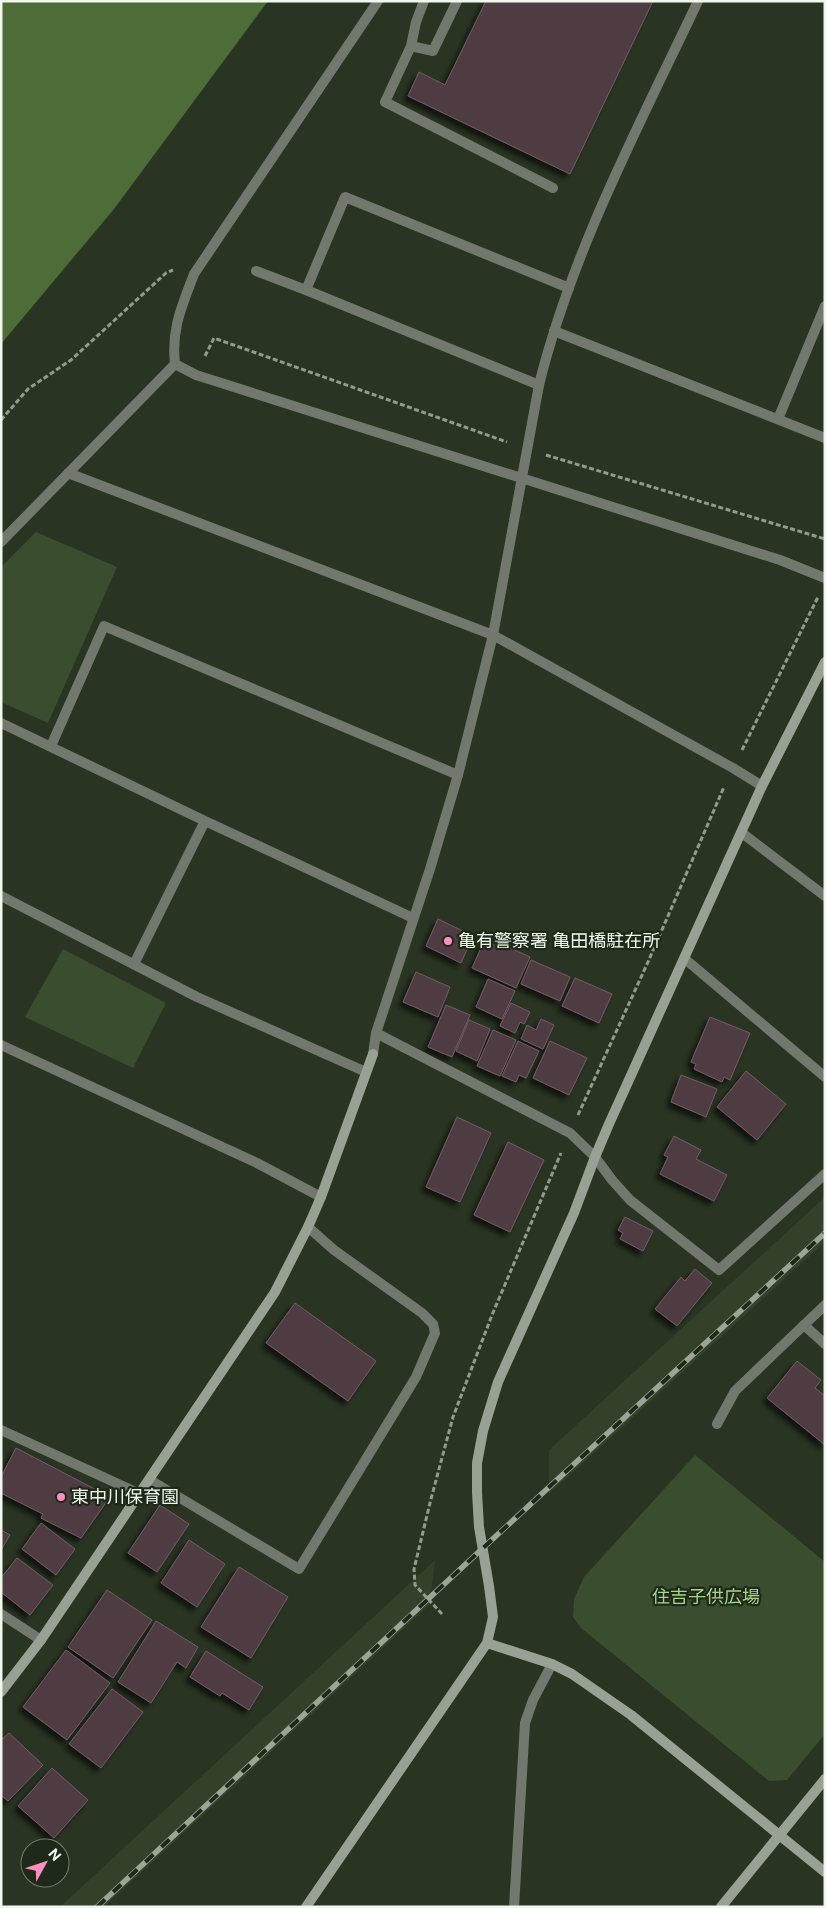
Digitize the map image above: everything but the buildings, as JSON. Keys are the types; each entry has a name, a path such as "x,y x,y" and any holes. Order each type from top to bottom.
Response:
{"street":[{"path":"175,364 173,348 177,317 194,274 378,1"},
{"path":"424,1 416,22 411,46 385,102 553,188"},
{"path":"411,46 433,51 457,1"},
{"path":"1,1692 41,1640 275,1292 322,1196 373,1054 376,1033 458,775 493,635 539,385 548,347 568,288 595,222 698,1"},
{"path":"306,290 345,197 568,288"},
{"path":"256,270 539,385"},
{"path":"778,419 825,306"},
{"path":"554,331 825,438"},
{"path":"175,364 196,375 780,560 825,578"},
{"path":"1,542 175,364"},
{"path":"68,473 493,635 733,768 762,786"},
{"path":"51,746 104,626 458,775"},
{"path":"306,1907 487,1643 492,1616 479,1527 477,1462 483,1431 498,1382 574,1213 595,1157 762,786 825,662"},
{"path":"1,723 413,918"},
{"path":"134,964 205,821"},
{"path":"742,833 825,896"},
{"path":"1,896 197,997 366,1072"},
{"path":"684,959 825,1077"},
{"path":"376,1033 570,1133 595,1157 630,1200 719,1270 825,1174"},
{"path":"1,1046 257,1163 322,1196"},
{"path":"150,1480 298,1568 416,1377 435,1333 433,1324 422,1313 334,1250 308,1227"},
{"path":"717,1424 735,1391 825,1305"},
{"path":"804,1325 825,1344"},
{"path":"1,1430 140,1494"},
{"path":"1,1614 41,1640"},
{"path":"487,1643 552,1664 572,1674 631,1715 825,1872"},
{"path":"514,1907 525,1723 533,1700 552,1664"},
{"path":"721,1907 825,1779"}],"path":[{"path":"1,420 28,389 71,360 166,273 206,256"},
{"path":"196,375 214,338 527,449 825,539"},
{"path":"442,1614 415,1585 414,1570 456,1408 492,1316 570,1133 733,768 821,591"}],"shaded area":[{"path":"1,1 268,1 114,209 1,344"},
{"path":"825,1197 825,1242 549,1494 549,1450"},
{"path":"435,1560 430,1604 104,1907 60,1907"}],"green space":[{"path":"36,532 117,567 48,723 1,702 1,567"},
{"path":"63,949 166,1003 133,1068 25,1017"},
{"name":"住吉子供広場","path":"695,1455 825,1562 825,1734 787,1780 769,1781 581,1628 573,1617 574,1599 584,1577"}],"railway":[{"path":"97,1907 825,1233"}],"place":[{"name":"亀有警察署 亀田橋駐在所","path":"448,941"},
{"name":"東中川保育園","path":"61,1497"}]}
